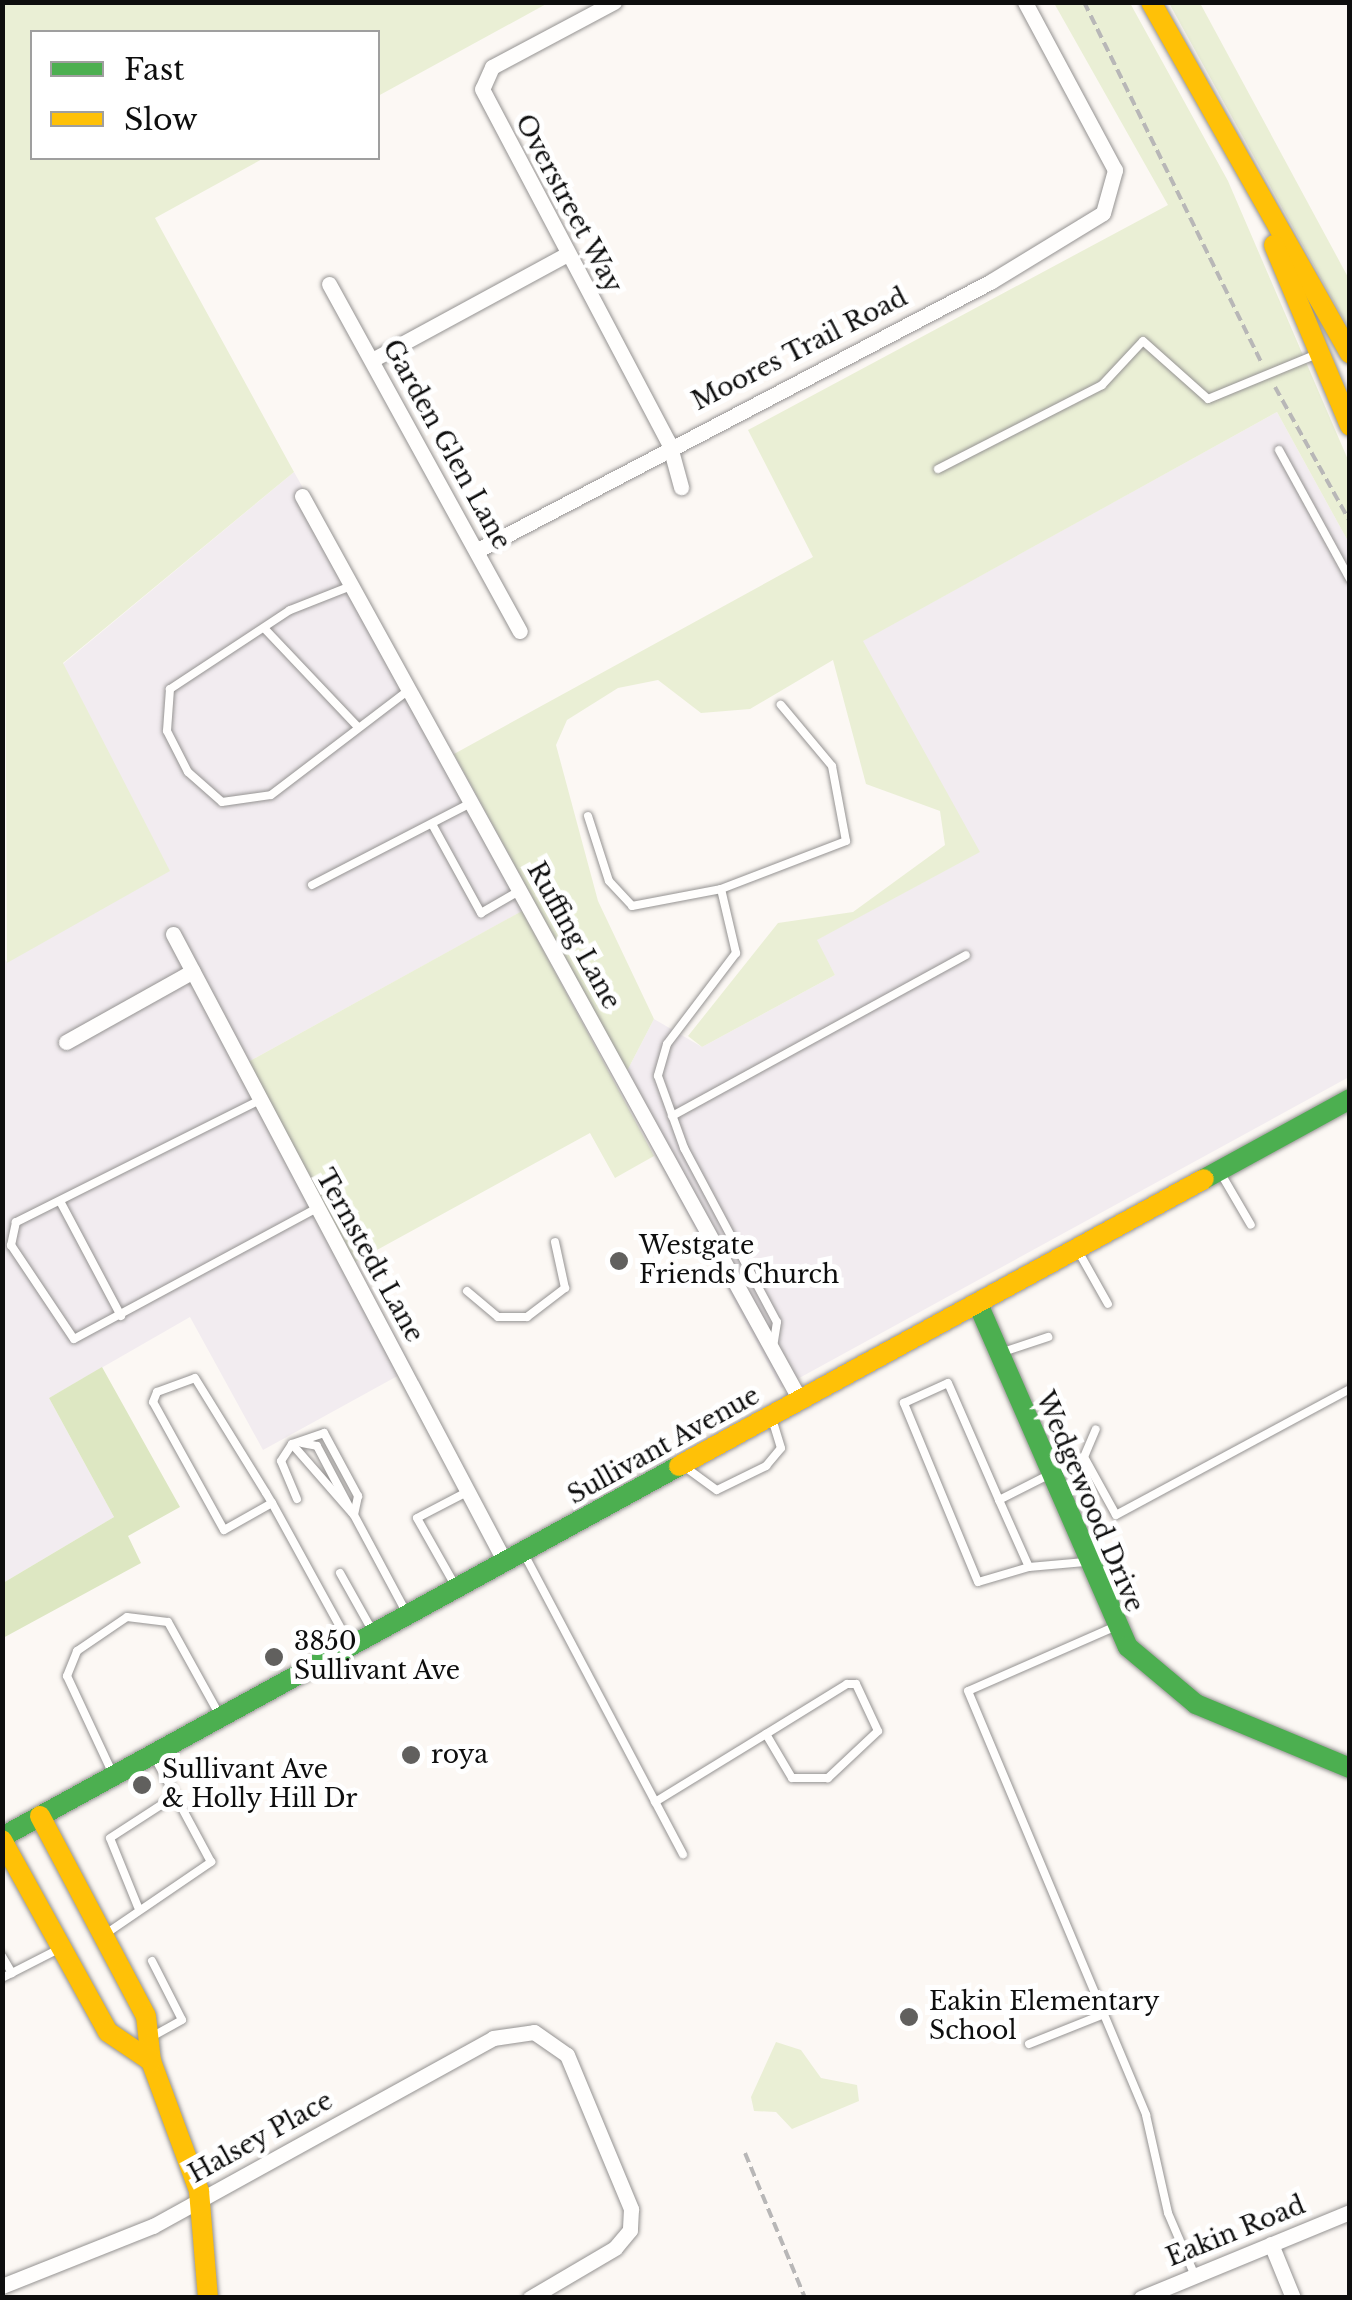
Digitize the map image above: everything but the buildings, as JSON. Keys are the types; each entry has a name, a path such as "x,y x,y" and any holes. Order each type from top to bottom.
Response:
{"main road":[{"path":"1151,2 1350,354"},
{"path":"1250,182 1317,354 1350,426"},
{"name":"Sullivant Avenue","path":"2,1838 1350,1099"},
{"name":"Wedgewood Drive","path":"978,1304 1114,1627 1144,1667 1196,1704 1350,1768"},
{"path":"40,1816 104,1936 148,2038 151,2061 200,2200 208,2298"},
{"path":"2,1838 108,2032 151,2061"}],"street":[{"name":"Overstreet Way","path":"614,2 492,67 482,90 669,444 681,487"},
{"name":"Moores Trail Road","path":"476,550 669,444 1085,227 1115,195 1115,170 1025,2"},
{"path":"372,360 566,254"},
{"name":"Garden Glen Lane","path":"328,284 520,631"},
{"name":"Ruffing Lane","path":"302,496 771,1355 800,1400"},
{"name":"Ternstedt Lane","path":"173,934 467,1492 514,1557"},
{"path":"66,1042 193,971"},
{"name":"Halsey Place","path":"2,2286 200,2200 493,2038 540,2034 566,2055 624,2189 630,2230 530,2298"},
{"name":"Eakin Road","path":"1146,2296 1350,2212"},
{"path":"1272,2244 1294,2298"}],"lane":[{"path":"938,469 1102,385 1143,341 1208,399 1317,354"},
{"path":"1279,450 1350,578"},
{"path":"352,586 264,628 170,689 162,709 174,746 208,796 242,804 271,795 323,763 356,725 409,690"},
{"path":"264,628 356,725"},
{"path":"588,816 609,881 632,906 721,888 846,841 832,766 781,705"},
{"path":"312,885 471,804"},
{"path":"432,824 480,913 520,891"},
{"path":"721,888 736,953 659,1059 672,1116 778,1322 771,1355"},
{"path":"672,1116 966,956"},
{"path":"258,1100 61,1204 16,1222 12,1245 65,1336 121,1316 315,1209"},
{"path":"1219,1171 1251,1225"},
{"path":"61,1204 121,1316"},
{"path":"467,1291 498,1317 528,1317 566,1288 555,1242"},
{"path":"1077,1249 1108,1304"},
{"path":"998,1353 1048,1337"},
{"path":"272,1503 224,1530 154,1402 157,1392 195,1378 272,1503 351,1646"},
{"path":"1029,1567 948,1383 904,1403 978,1582 1029,1567 1085,1562"},
{"path":"1084,1457 1116,1515 1350,1389"},
{"path":"684,1464 717,1490 766,1466 781,1448 772,1416"},
{"path":"1000,1500 1050,1478 1084,1457 1096,1429"},
{"path":"297,1500 281,1471 292,1444 324,1433 358,1496 354,1515"},
{"path":"292,1444 354,1515 407,1616"},
{"path":"457,1589 418,1518 467,1492"},
{"path":"514,1557 683,1854"},
{"path":"340,1573 374,1634"},
{"path":"114,1776 68,1688 68,1665 127,1617 168,1622 221,1718"},
{"path":"1114,1627 968,1691 1104,2014 1195,2276"},
{"path":"655,1802 766,1734 848,1684 856,1684 878,1731 828,1778 792,1778 766,1734"},
{"path":"104,1936 138,1907 211,1862 153,1755"},
{"path":"138,1907 110,1838 176,1796"},
{"path":"2,1956 7,1976 62,1948"},
{"path":"148,2038 182,2020 152,1960"},
{"path":"1030,2044 1104,2014"}],"path":[{"path":"1084,2 1268,374 1350,522"},
{"path":"745,2153 805,2298"}],"shaded area":[{"path":"1277,412 1349,543 1349,1077 781,1388 614,1077 627,1071 654,1019 702,1047 835,975 816,940 979,852 862,641"},
{"path":"294,472 537,903 248,1062 412,1368 263,1450 190,1317 49,1398 114,1517 3,1583 2,956 7,962 169,871 63,664"}],"green space":[{"path":"2,3 548,3 380,95 380,30 30,30 30,160 260,160 155,218 294,472 63,663 170,871 7,963"},
{"path":"1054,3 1130,3 1228,181 1349,462 1349,543 1277,412 863,641 980,852 817,940 835,975 702,1047 688,1036 778,923 853,912 945,845 940,811 866,784 833,660 750,709 701,713 658,680 618,688 567,720 556,745 598,901 654,1019 627,1071 454,754 813,557 748,430 1168,205"},
{"path":"1169,3 1200,3 1349,279 1349,329"},
{"path":"522,911 654,1156 615,1178 590,1133 355,1262 248,1062"},
{"path":"102,1367 180,1507 128,1536 141,1563 3,1638 3,1583 114,1517 49,1398"},
{"path":"776,2042 801,2050 821,2078 857,2085 859,2101 792,2129 776,2112 754,2111 751,2097"}],"traffic: fast":[{"path":"1204,1179 1350,1099"},
{"path":"978,1304 1128,1647 1196,1704 1350,1768"},
{"path":"2,1837 679,1466"}],"traffic: slow":[{"path":"1151,2 1350,354"},
{"path":"1274,245 1350,426"},
{"path":"679,1466 1204,1179"},
{"path":"40,1816 146,2016 151,2061 199,2191 208,2298"},
{"path":"2,1840 108,2032 151,2061"}],"place":[{"name":"Westgate Friends Church","path":"619,1261"},
{"name":"3850 Sullivant Ave","path":"274,1657"},
{"name":"roya","path":"411,1755"},
{"name":"Sullivant Ave & Holly Hill Dr","path":"142,1785"},
{"name":"Eakin Elementary School","path":"909,2017"}]}
